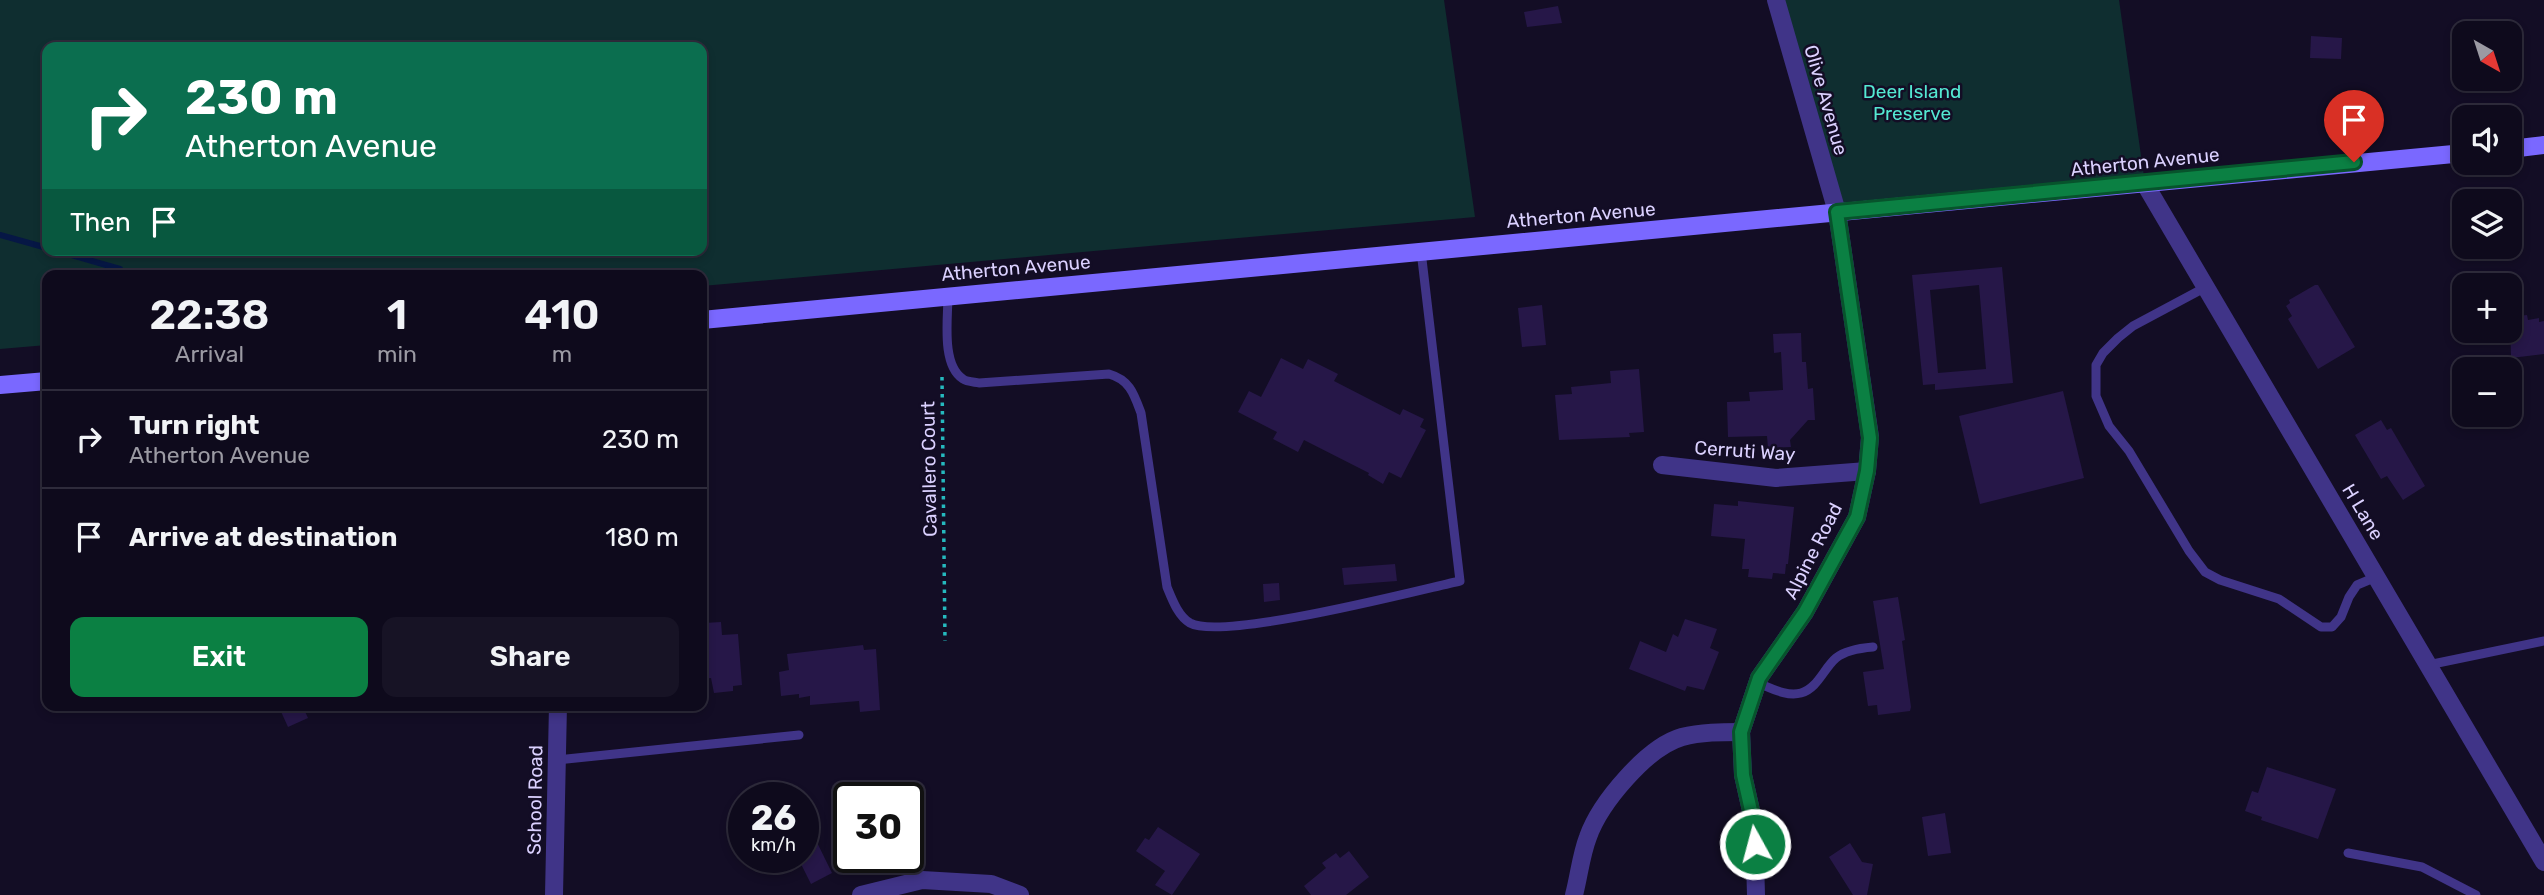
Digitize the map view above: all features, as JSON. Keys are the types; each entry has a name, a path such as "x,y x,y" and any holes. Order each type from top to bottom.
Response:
{"main road":[{"path":"2522,148 2544,145"},
{"name":"Atherton Avenue","path":"707,319 2452,154"},
{"path":"0,385 42,381"}],"street":[{"name":"Olive Avenue","path":"1776,0 1837,212"},
{"name":"H Lane","path":"2145,184 2544,862"},
{"name":"Alpine Road","path":"1756,895 1754,824 1743,775 1741,732 1758,683 1805,612 1857,517 1867,471 1870,438 1837,212"},
{"name":"Cerruti Way","path":"1662,465 1776,478 1867,471"},
{"name":"School Road","path":"554,895 558,711"},
{"path":"1574,895 1588,836 1608,801 1648,756 1680,737 1714,732 1741,732"},
{"path":"861,895 922,880 991,884 1020,895"}],"lane":[{"path":"948,295 947,347 953,368 964,380 979,383 1110,374 1122,378 1133,392 1141,413 1167,587 1176,608 1188,622 1204,628 1220,627 1299,617 1460,581 1421,251"},
{"path":"2206,287 2133,326 2102,353 2096,365 2096,396 2109,426 2129,451 2189,551 2205,572 2220,580 2279,599 2304,613 2321,627 2332,627 2341,617 2357,585 2376,577"},
{"path":"2428,665 2544,641"},
{"path":"1758,683 1786,694 1801,693 1812,686 1836,658 1851,651 1873,647"},
{"path":"557,760 799,735"},
{"path":"2348,853 2422,867 2476,895"}],"path":[{"name":"Cavallero Court","path":"942,365 945,641"}],"green space":[{"path":"0,0 1444,0 1475,217 707,286 707,270 42,270 42,345 0,349"},
{"name":"Deer Island Preserve","path":"1776,0 2119,0 2145,184 1837,212"}],"building":[{"path":"1558,6 1562,23 1527,27 1524,12"},
{"path":"2311,36 2342,38 2341,59 2310,58"},
{"path":"2002,267 2013,383 1935,390 1935,384 1923,385 1912,275","holes":["1979,285 1986,369 1938,373 1930,290"]},
{"path":"2318,285 2355,347 2318,369 2288,319 2292,316 2286,306 2290,303 2289,300"},
{"path":"1542,305 1546,345 1522,347 1518,308"},
{"path":"2527,315 2528,320 2539,318 2539,322 2544,321 2544,354 2511,357 2511,343 2522,343 2522,316"},
{"path":"1801,333 1802,362 1806,362 1808,389 1813,388 1815,420 1808,420 1790,440 1791,447 1768,448 1767,436 1728,437 1727,402 1750,401 1749,392 1783,390 1781,352 1774,353 1773,334"},
{"path":"1281,358 1303,369 1308,359 1338,374 1334,381 1400,415 1403,409 1424,419 1420,427 1426,430 1401,478 1389,472 1383,484 1368,475 1369,473 1304,440 1298,452 1273,439 1277,432 1238,412 1249,391 1261,397"},
{"path":"1639,369 1644,432 1629,433 1630,437 1559,440 1555,395 1572,394 1571,387 1611,383 1610,371"},
{"path":"2063,391 2084,478 1980,504 1959,416"},
{"path":"2381,420 2387,430 2391,428 2425,486 2403,500 2387,476 2381,479 2355,435"},
{"path":"1738,501 1794,507 1785,574 1773,573 1772,579 1748,577 1749,569 1742,569 1745,539 1711,536 1714,504 1738,506"},
{"path":"1395,564 1397,581 1344,585 1342,568"},
{"path":"1279,583 1280,600 1264,602 1263,584"},
{"path":"1898,597 1911,707 1910,711 1878,715 1877,705 1868,706 1863,672 1884,669 1873,601"},
{"path":"1685,619 1717,629 1710,648 1719,652 1704,690 1687,686 1685,691 1629,669 1640,641 1666,652 1673,634 1678,637"},
{"path":"721,622 722,635 738,634 742,685 733,686 733,691 714,693 711,678 707,678 707,623"},
{"path":"863,645 864,650 876,649 880,710 860,712 859,701 810,705 810,696 781,696 779,672 789,670 787,654"},
{"path":"281,711 305,711 308,718 288,727"},
{"path":"2267,767 2336,789 2318,839 2261,820 2262,817 2245,811 2252,791 2258,793"},
{"path":"1945,813 1951,853 1928,856 1922,817"},
{"path":"1158,827 1200,854 1172,895 1155,885 1165,871 1136,851 1145,838 1149,840"},
{"path":"1850,843 1862,862 1873,864 1867,895 1853,895 1829,857"},
{"path":"819,847 832,873 811,884 806,873 819,873"},
{"path":"1349,851 1369,877 1346,895 1311,895 1304,886 1326,868 1322,863 1336,853 1340,858"}],"waterway":[{"path":"0,235 42,247"},
{"path":"75,256 120,269"}],"route":[{"path":"1755,844 1754,824 1743,775 1741,732 1759,678 1805,612 1857,517 1867,471 1870,438 1837,212 2354,162"}]}
